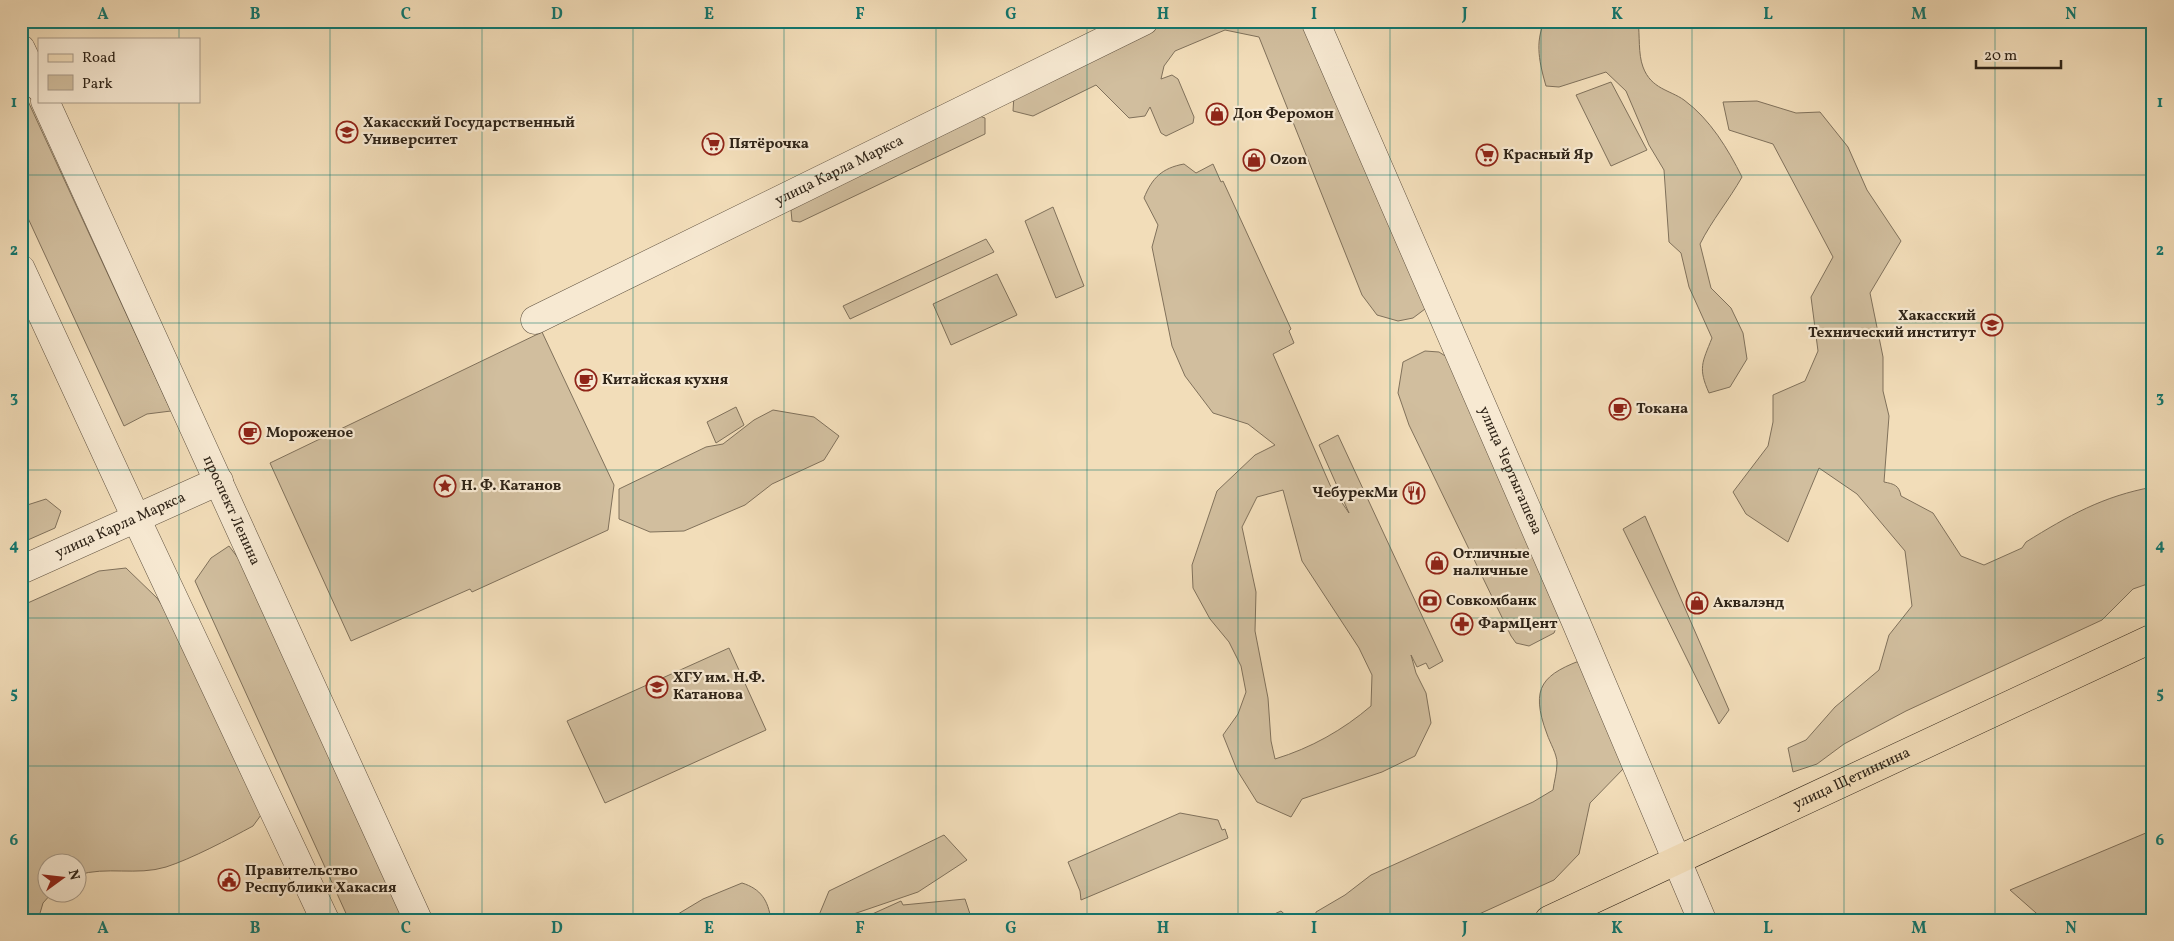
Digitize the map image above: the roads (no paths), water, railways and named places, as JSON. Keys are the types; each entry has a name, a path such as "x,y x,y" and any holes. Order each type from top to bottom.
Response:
{"main road":[{"name":"улица Щетинкина","path":"1549,920 1677,858 2153,638"}],"street":[{"name":"улица Карла Маркса","path":"535,320 1144,21"},
{"name":"улица Чертыгашева","path":"1316,21 1702,920"},
{"path":"21,49 38,85"},
{"name":"проспект Ленина","path":"45,102 418,920"},
{"path":"21,269 325,920"},
{"name":"улица Карла Маркса","path":"21,570 218,481"}],"place":[{"name":"Дон Феромон","path":"1217,114"},
{"name":"Хакасский Государственный Университет","path":"347,132"},
{"name":"Пятёрочка","path":"713,144"},
{"name":"Красный Яр","path":"1487,155"},
{"name":"Ozon","path":"1254,160"},
{"name":"Хакасский Технический институт","path":"1992,325"},
{"name":"Китайская кухня","path":"586,380"},
{"name":"Токана","path":"1620,409"},
{"name":"Мороженое","path":"250,433"},
{"name":"Н. Ф. Катанов","path":"445,486"},
{"name":"ЧебурекМи","path":"1414,493"},
{"name":"Отличные наличные","path":"1437,563"},
{"name":"Совкомбанк","path":"1430,601"},
{"name":"Аквалэнд","path":"1697,603"},
{"name":"ФармЦент","path":"1462,624"},
{"name":"ХГУ им. Н.Ф. Катанова","path":"657,687"},
{"name":"Правительство Республики Хакасия","path":"229,880"}]}
